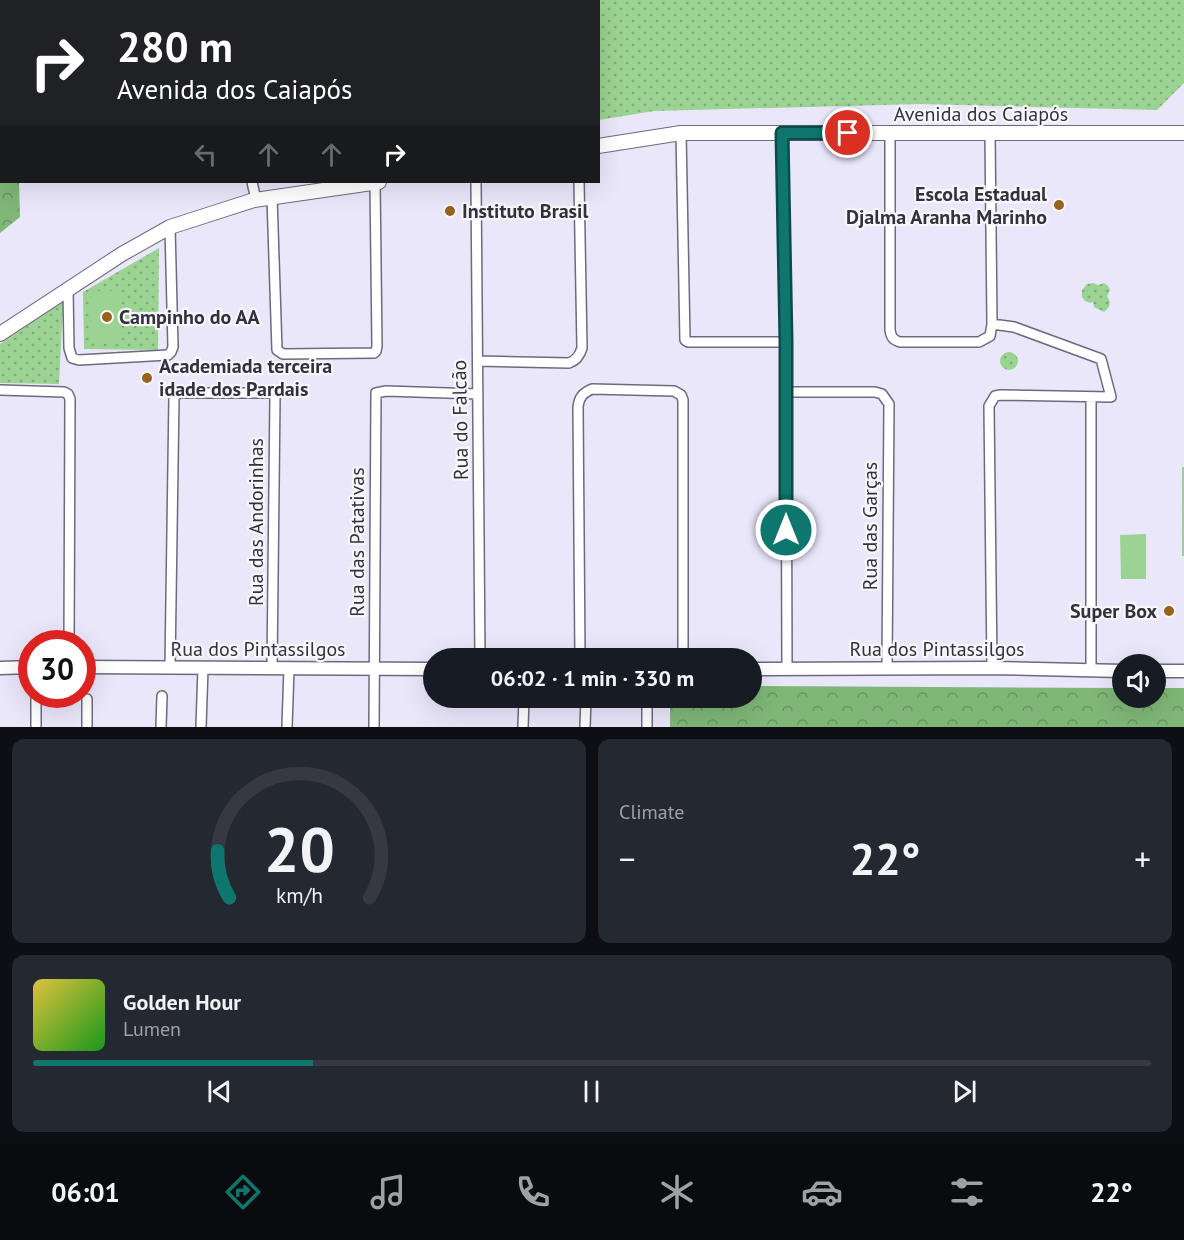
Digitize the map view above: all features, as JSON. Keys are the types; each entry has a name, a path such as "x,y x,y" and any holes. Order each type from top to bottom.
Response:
{"main road":[{"name":"Avenida dos Caiapós","path":"600,146 681,133 1184,133"},
{"path":"0,334 68,289 111,255 170,227 256,200 370,183"}],"street":[{"path":"681,133 685,340 688,342 786,342"},
{"path":"782,133 786,342 787,669"},
{"path":"891,133 890,330 891,336 900,342 979,342 990,336 992,324 990,134"},
{"path":"252,183 256,200"},
{"path":"272,197 276,347 278,351 283,354 374,353 377,346 377,183"},
{"name":"Rua do Falcão","path":"476,183 480,648"},
{"path":"477,361 569,363 575,361 580,355 582,348 579,183"},
{"path":"68,289 72,358 79,360 166,356 173,347 170,227"},
{"path":"992,324 1014,327 1101,359 1111,397 1000,394 995,396 989,406 992,668"},
{"path":"580,648 578,407 582,394 592,389 674,391 681,395 683,400 683,648"},
{"path":"0,390 64,392 70,399 69,630"},
{"name":"Rua das Patativas","path":"374,727 376,393 386,391 478,394"},
{"name":"Rua das Andorinhas","path":"170,668 174,394 257,392 274,393 275,396 272,668"},
{"name":"Rua das Garças","path":"785,392 875,392 882,394 888,404 887,668"},
{"path":"1090,670 1091,397"},
{"path":"0,668 18,667"},
{"name":"Rua dos Pintassilgos","path":"96,667 423,669"},
{"path":"201,727 203,668"},
{"path":"287,727 289,668"},
{"name":"Rua dos Pintassilgos","path":"762,669 992,668 1112,671"},
{"path":"1166,671 1184,671"},
{"path":"161,727 162,696"},
{"path":"36,708 36,727"},
{"path":"87,708 87,727"},
{"path":"523,727 524,708"},
{"path":"585,727 586,708"},
{"path":"647,708 647,727"}],"green space":[{"path":"600,0 1184,0 1184,83 1157,110 920,104 654,111 600,120"},
{"path":"0,183 19,183 20,217 0,233"},
{"path":"159,248 158,350 84,349 83,292"},
{"path":"1104,283 1110,290 1107,296 1110,302 1109,307 1104,312 1094,307 1093,302 1085,301 1082,297 1082,290 1087,284 1098,285"},
{"name":"Campinho do AA","path":"92,291 121,291 121,343 92,343"},
{"path":"63,302 59,384 0,383 0,344"},
{"path":"1009,352 1017,357 1018,361 1013,369 1009,370 1001,365 1000,361 1005,353"},
{"path":"1182,467 1184,467 1184,556 1182,556"},
{"path":"1146,534 1146,579 1121,579 1120,535"},
{"path":"762,686 1112,688 1112,708 1166,708 1166,688 1184,688 1184,727 670,727 670,708 762,708"}],"place":[{"name":"Escola Estadual Djalma Aranha Marinho","path":"1059,205"},
{"name":"Instituto Brasil","path":"450,211"},
{"name":"Campinho do AA","path":"107,317"},
{"name":"Academiada terceira idade dos Pardais","path":"147,378"},
{"name":"Super Box","path":"1169,611"}],"route":[{"path":"786,530 786,342 782,133 848,133"}]}
